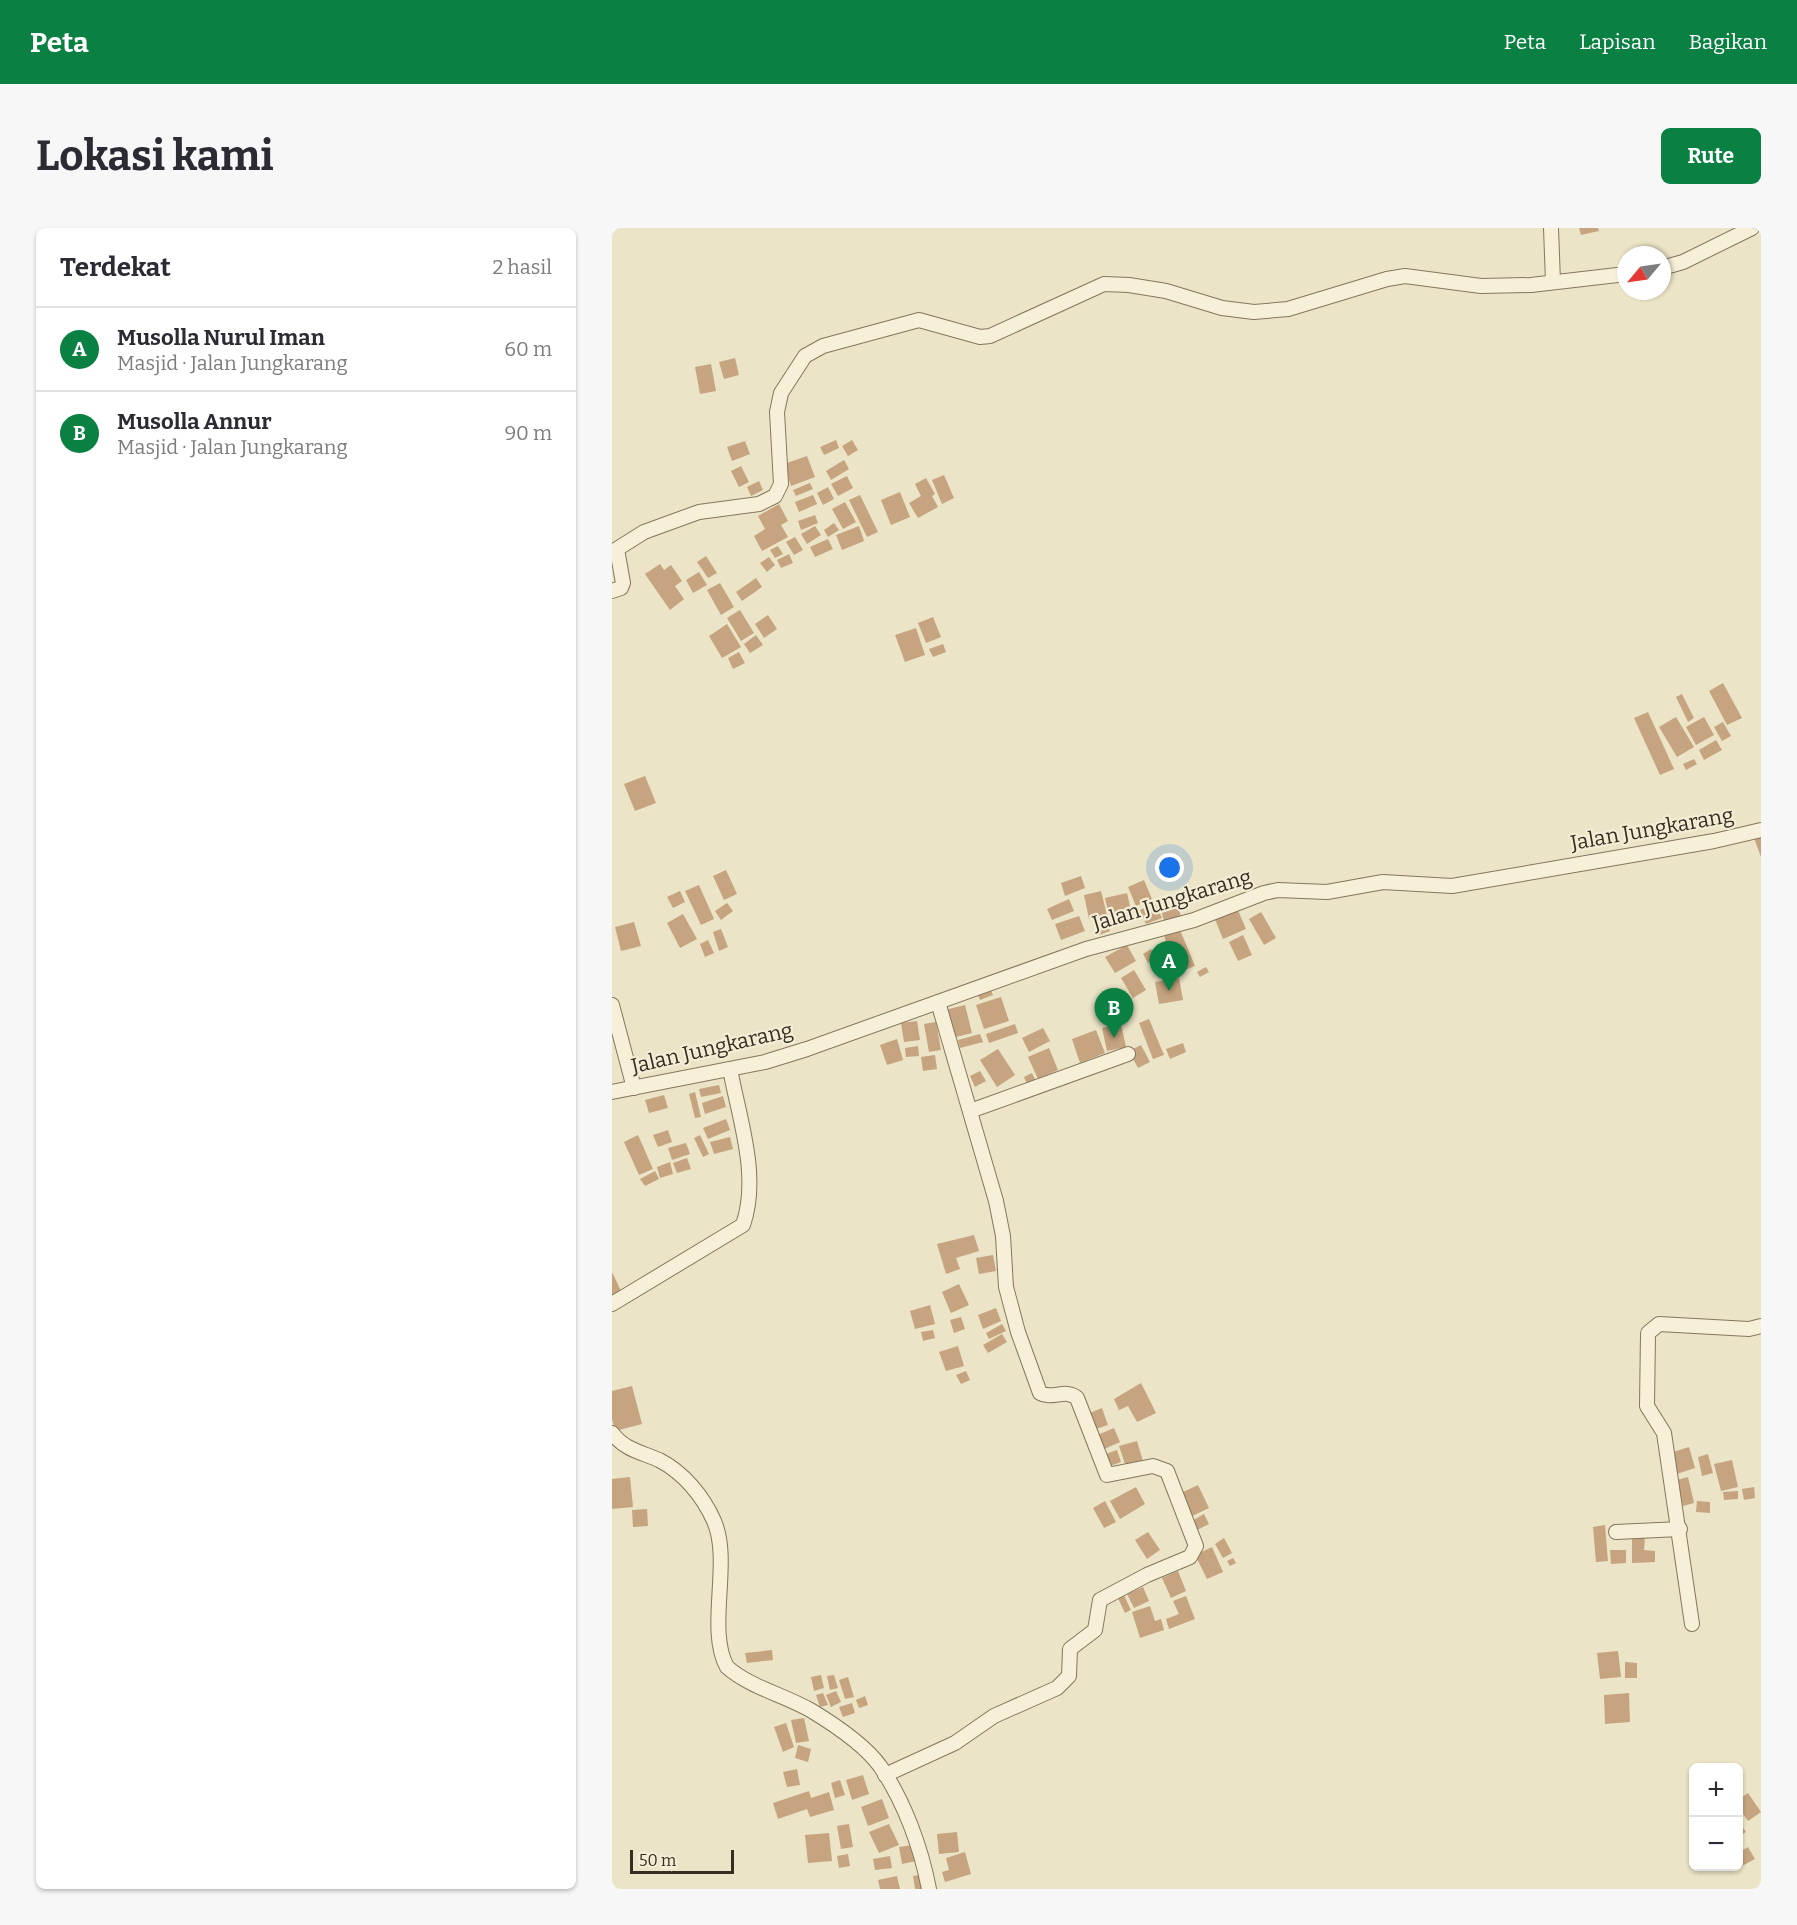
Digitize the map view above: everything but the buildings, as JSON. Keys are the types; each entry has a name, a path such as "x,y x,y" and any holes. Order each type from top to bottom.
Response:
{"street":[{"path":"1551,228 1553,282"},
{"path":"1671,265 1683,262 1752,228"},
{"path":"612,591 621,588 623,583 617,555 617,549 621,545 644,532 699,512 759,504 775,496 781,484 777,412 781,393 805,356 834,341 919,320 980,337 990,336 1104,284 1129,285 1166,291 1222,308 1254,312 1288,309 1387,279 1405,276 1481,286 1553,282 1617,275"},
{"name":"Jalan Jungkarang","path":"612,1092 729,1069 807,1049 1086,949 1194,920 1278,890 1327,892 1383,882 1452,886 1714,841 1761,830"},
{"path":"885,1775 955,1743 994,1716 1057,1688 1069,1676 1070,1649 1095,1630 1100,1600 1147,1575 1190,1557 1196,1546 1167,1471 1153,1466 1109,1476 1077,1398 1068,1393 1047,1396 1040,1393 1018,1332 1009,1298 1003,1236 996,1201 938,1002"},
{"path":"612,1005 634,1088"},
{"path":"970,1111 1128,1054"},
{"path":"612,1304 743,1225 750,1207 749,1167 729,1069"},
{"path":"1692,1624 1680,1529 1664,1433 1647,1406 1648,1333 1659,1324 1670,1323 1749,1329 1761,1326"},
{"path":"612,1433 619,1442 630,1449 675,1469 688,1482 714,1521 720,1539 720,1640 727,1667 756,1685 812,1711 854,1741 879,1764 896,1794 923,1860 929,1889"},
{"path":"1616,1532 1680,1529"}],"place":[{"name":"Musolla Nurul Iman","path":"1169,991"},
{"name":"Musolla Annur","path":"1114,1038"}]}
